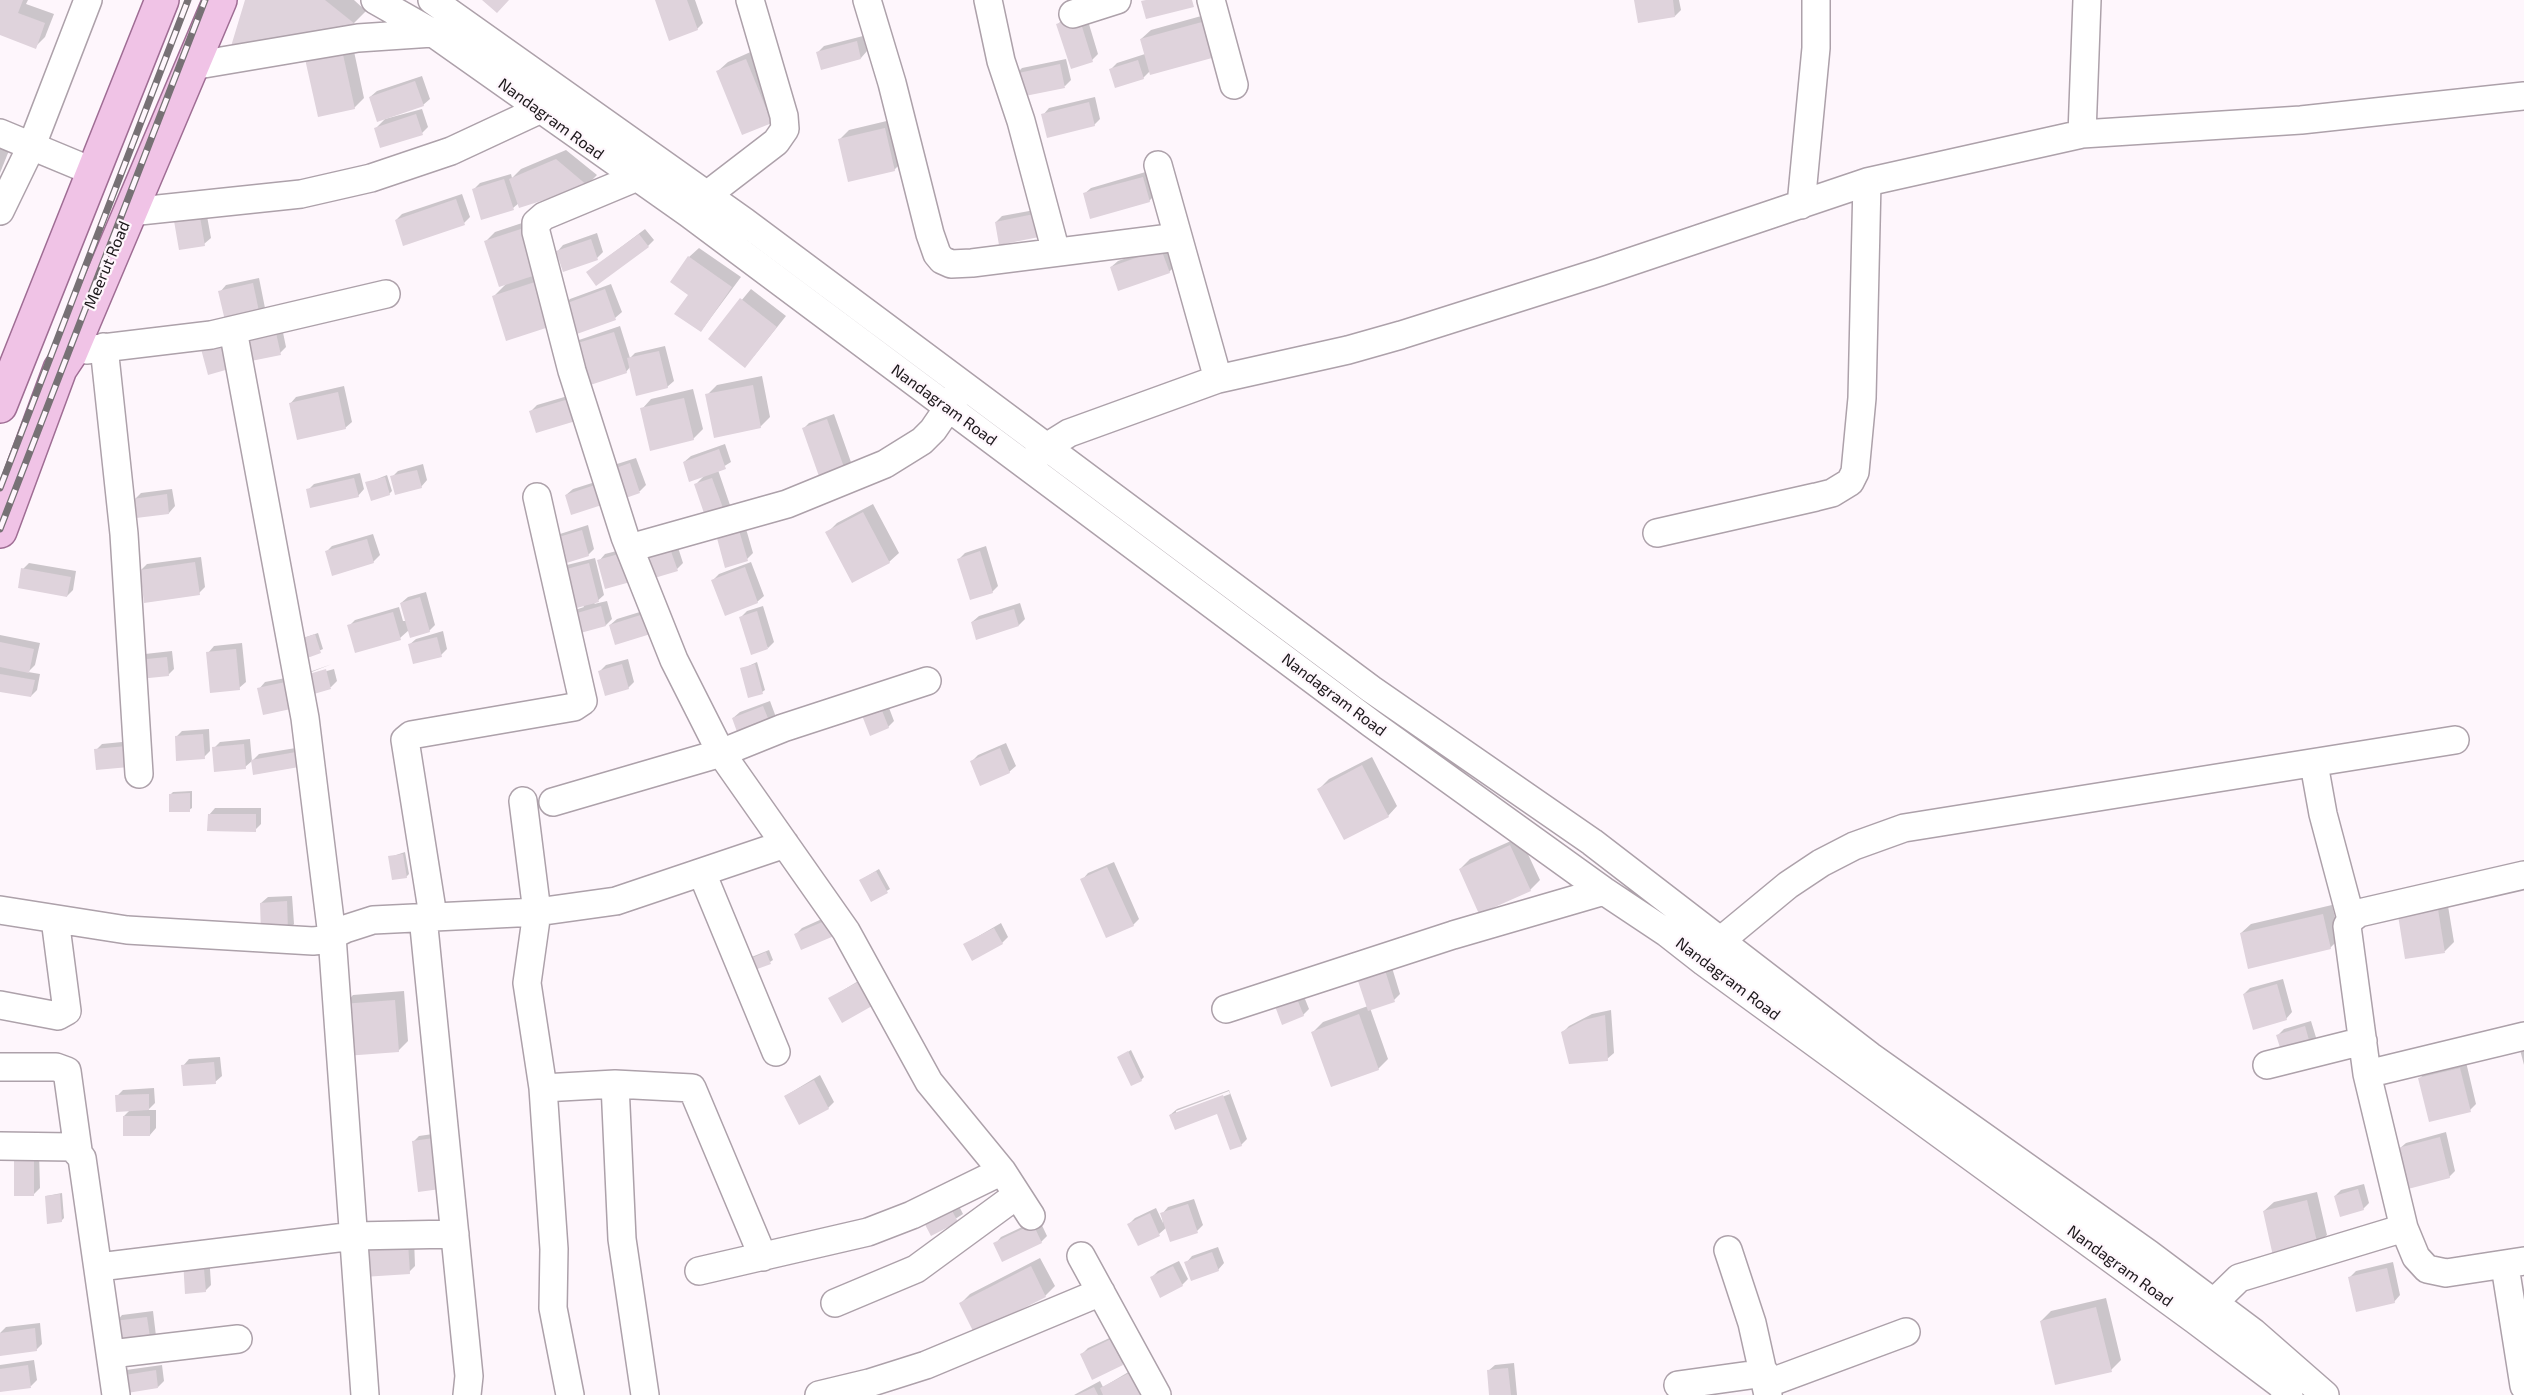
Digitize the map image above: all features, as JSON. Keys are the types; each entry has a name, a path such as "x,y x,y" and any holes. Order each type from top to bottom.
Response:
{"main road":[{"path":"0,406 162,0"},
{"name":"Meerut Road","path":"0,531 60,369 70,354 220,0"}],"street":[{"path":"0,211 32,145 87,0"},
{"name":"Nandagram Road","path":"375,0 433,33 635,178 1036,456 1467,792 1604,891 1838,1046 2204,1312 2282,1391"},
{"name":"Nandagram Road","path":"432,0 707,195 955,398"},
{"path":"707,195 776,142 785,129 784,116 750,0"},
{"path":"867,0 892,83 937,254 951,264 1178,237"},
{"path":"988,0 999,52 1021,121 1056,252"},
{"path":"1073,14 1117,0"},
{"path":"1211,0 1234,85"},
{"path":"1801,205 1816,48 1816,0"},
{"path":"2082,134 2087,0"},
{"path":"192,66 358,38 433,33"},
{"path":"1036,456 1069,433 1218,379 1348,350 1401,334 1589,276 1867,182 2082,134 2301,120 2524,96"},
{"path":"130,212 301,194 370,178 451,151 539,110"},
{"path":"0,133 94,172"},
{"path":"1158,165 1218,379"},
{"path":"635,178 544,216 536,223 536,232 572,371 630,548 674,660 721,753 846,931 929,1082 1002,1171 1024,1205 916,1269 835,1303"},
{"path":"1657,533 1816,497 1841,489 1850,482 1855,472 1862,398 1867,182"},
{"path":"70,354 104,347 211,335 386,294"},
{"path":"233,330 305,718 332,936 364,1395"},
{"path":"104,347 124,534 139,774"},
{"path":"630,548 788,504 885,464 922,441 955,398"},
{"name":"Nandagram Road","path":"1036,456 1200,560 1371,689 1592,842 1719,942 1838,1046"},
{"path":"467,1395 469,1376 428,916 405,740 411,735 574,707 583,701 537,497"},
{"path":"553,802 721,753 783,728 927,681"},
{"path":"1719,942 1788,885 1821,863 1854,846 1904,828 2455,740"},
{"path":"2314,764 2323,814 2350,919 2347,926 2367,1074 2404,1228 2416,1257 2427,1269 2446,1273 2514,1264 2524,1386"},
{"path":"1467,792 1484,768"},
{"path":"523,801 537,912 528,983 543,1088 554,1249 553,1308 570,1395"},
{"path":"0,910 127,930 313,941 373,920 537,912 616,901 785,844"},
{"path":"702,873 776,1052"},
{"path":"2350,919 2359,914 2524,875"},
{"path":"1226,1009 1453,935 1604,891"},
{"path":"0,1005 58,1016 67,1011 55,919"},
{"path":"2367,1074 2524,1036"},
{"path":"2267,1065 2363,1041"},
{"path":"0,1067 56,1067 68,1071 78,1150 86,1176 116,1395"},
{"path":"543,1088 615,1084 692,1088 763,1257"},
{"path":"615,1084 622,1239 645,1395"},
{"path":"0,1146 72,1147 78,1150"},
{"path":"699,1271 819,1245 889,1225 1002,1171"},
{"path":"2204,1312 2239,1278 2404,1228"},
{"path":"99,1267 354,1236 455,1234"},
{"path":"1728,1250 1766,1384"},
{"path":"1081,1256 1157,1395"},
{"path":"819,1395 869,1383 926,1365 1101,1293"},
{"name":"Nandagram Road","path":"2204,1312 2262,1340 2325,1395"},
{"path":"1678,1385 1766,1384 1906,1332"},
{"path":"111,1354 238,1340"}],"building":[{"path":"0,0 23,0 18,13 45,23 36,49 0,35"},
{"path":"245,0 325,0 355,24 229,53"},
{"path":"482,0 509,0 497,13"},
{"path":"655,0 687,0 698,30 669,41"},
{"path":"1192,0 1194,7 1146,19 1141,1"},
{"path":"1634,0 1673,0 1675,17 1638,23"},
{"path":"1079,17 1093,62 1071,69 1056,24"},
{"path":"1202,22 1212,58 1150,75 1140,39"},
{"path":"857,41 861,59 821,70 816,52"},
{"path":"342,50 355,109 318,117 305,59"},
{"path":"746,59 772,123 742,135 716,71"},
{"path":"1138,60 1144,79 1115,88 1109,69"},
{"path":"1060,64 1065,88 1020,97 1014,74"},
{"path":"415,81 424,106 377,122 369,97"},
{"path":"1089,102 1095,126 1047,138 1041,114"},
{"path":"416,114 423,135 380,148 374,128"},
{"path":"885,128 895,171 848,182 838,139"},
{"path":"556,159 588,186 519,208 509,179"},
{"path":"1143,177 1150,202 1090,219 1083,193"},
{"path":"504,179 514,210 481,220 472,189"},
{"path":"456,199 465,225 403,246 395,220"},
{"path":"199,211 205,246 179,250 173,215"},
{"path":"1034,214 1039,237 999,245 995,222"},
{"path":"527,227 542,273 499,287 484,241"},
{"path":"639,234 649,247 596,286 586,272"},
{"path":"591,239 598,260 563,272 556,251"},
{"path":"1161,249 1170,273 1118,291 1110,267"},
{"path":"688,256 732,287 701,332 674,314 688,295 670,282"},
{"path":"538,281 552,326 506,341 492,296"},
{"path":"253,283 261,321 227,329 218,291"},
{"path":"605,289 616,320 574,335 562,305"},
{"path":"740,298 777,327 745,368 708,339"},
{"path":"274,324 281,355 241,363 235,332"},
{"path":"614,332 627,373 584,387 571,345"},
{"path":"222,343 229,369 208,375 201,349"},
{"path":"659,351 668,388 636,396 627,358"},
{"path":"753,385 761,428 714,438 705,394"},
{"path":"338,392 346,429 297,440 289,403"},
{"path":"572,398 579,420 536,433 529,411"},
{"path":"684,398 694,440 650,451 640,408"},
{"path":"827,419 846,473 821,482 802,428"},
{"path":"719,449 726,469 689,482 683,462"},
{"path":"630,463 640,493 620,500 610,470"},
{"path":"417,470 422,488 395,495 390,476"},
{"path":"385,477 390,495 371,501 365,482"},
{"path":"354,478 359,497 310,508 306,489"},
{"path":"712,478 726,516 707,522 694,484"},
{"path":"601,483 608,503 571,515 565,495"},
{"path":"167,494 169,514 136,518 133,499"},
{"path":"863,512 890,563 852,583 825,532"},
{"path":"736,520 748,561 725,568 714,527"},
{"path":"582,530 589,556 560,565 552,539"},
{"path":"367,539 374,563 332,576 325,551"},
{"path":"668,543 678,571 651,579 642,552"},
{"path":"980,551 993,593 970,600 957,559"},
{"path":"626,552 634,581 605,589 597,560"},
{"path":"195,562 200,595 144,603 140,570"},
{"path":"589,563 599,602 569,610 559,571"},
{"path":"745,567 758,603 725,616 711,580"},
{"path":"21,568 71,577 67,597 18,588"},
{"path":"420,597 430,632 410,638 400,603"},
{"path":"601,606 606,626 573,635 567,616"},
{"path":"1014,609 1019,626 976,640 971,622"},
{"path":"757,611 768,649 751,655 739,617"},
{"path":"393,612 401,640 355,653 347,625"},
{"path":"650,612 657,632 615,645 609,625"},
{"path":"315,634 321,653 299,661 292,642"},
{"path":"437,637 442,657 413,664 408,644"},
{"path":"0,642 34,649 29,673 0,667"},
{"path":"236,649 240,690 210,693 206,652"},
{"path":"167,657 169,676 139,679 137,660"},
{"path":"622,664 629,689 605,696 598,671"},
{"path":"755,664 763,694 748,698 740,668"},
{"path":"326,669 331,689 307,696 302,676"},
{"path":"0,674 35,680 31,697 0,692"},
{"path":"295,680 300,707 263,715 257,688"},
{"path":"877,698 889,728 870,736 858,705"},
{"path":"763,706 772,728 740,740 732,718"},
{"path":"203,734 205,759 176,761 175,736"},
{"path":"244,744 246,769 214,772 212,747"},
{"path":"127,746 129,767 96,770 94,749"},
{"path":"1000,748 1010,773 980,786 970,761"},
{"path":"296,752 299,767 253,775 251,760"},
{"path":"1362,765 1389,817 1344,840 1317,789"},
{"path":"190,793 190,812 169,812 169,794"},
{"path":"208,814 256,814 256,832 207,831"},
{"path":"1510,845 1531,891 1479,914 1459,869"},
{"path":"403,854 407,878 392,880 388,856"},
{"path":"1107,867 1134,926 1106,938 1080,879"},
{"path":"876,871 888,893 871,902 859,880"},
{"path":"287,901 288,932 261,933 260,903"},
{"path":"2437,903 2445,953 2405,959 2397,909"},
{"path":"2323,914 2331,949 2248,969 2240,933"},
{"path":"827,920 834,936 801,950 794,934"},
{"path":"994,928 1003,944 972,961 963,944"},
{"path":"766,952 771,964 749,972 745,961"},
{"path":"1384,967 1395,1002 1368,1011 1356,975"},
{"path":"858,982 872,1006 842,1023 828,998"},
{"path":"2277,984 2287,1020 2253,1030 2243,994"},
{"path":"1293,989 1304,1016 1282,1025 1272,998"},
{"path":"395,1000 399,1052 345,1056 342,1004"},
{"path":"1359,1014 1379,1070 1331,1087 1311,1032"},
{"path":"1605,1015 1608,1061 1569,1064 1561,1032 1584,1020"},
{"path":"2305,1026 2312,1051 2284,1060 2276,1035"},
{"path":"1128,1051 1142,1081 1131,1086 1117,1057"},
{"path":"214,1062 216,1084 183,1086 181,1065"},
{"path":"2460,1068 2471,1112 2429,1122 2418,1078"},
{"path":"814,1080 829,1109 799,1125 784,1096"},
{"path":"149,1094 149,1110 116,1112 115,1095"},
{"path":"1223,1095 1242,1146 1230,1150 1217,1114 1175,1130 1169,1115"},
{"path":"123,1116 150,1116 150,1136 123,1136"},
{"path":"441,1137 448,1188 418,1192 412,1141"},
{"path":"2440,1137 2450,1178 2408,1189 2398,1148"},
{"path":"34,1156 34,1196 14,1196 14,1157"},
{"path":"2358,1189 2364,1210 2340,1217 2334,1196"},
{"path":"60,1194 62,1222 47,1224 45,1196"},
{"path":"946,1199 958,1222 931,1236 919,1213"},
{"path":"2307,1200 2318,1246 2273,1256 2263,1211"},
{"path":"1188,1204 1198,1233 1170,1242 1160,1213"},
{"path":"1150,1213 1160,1236 1138,1246 1127,1224"},
{"path":"1033,1224 1042,1243 1002,1262 993,1243"},
{"path":"408,1243 410,1274 363,1277 361,1247"},
{"path":"1212,1252 1219,1271 1191,1281 1184,1262"},
{"path":"203,1258 206,1292 185,1294 183,1260"},
{"path":"1031,1266 1046,1297 974,1333 959,1303"},
{"path":"1173,1266 1183,1286 1160,1298 1150,1277"},
{"path":"2387,1268 2395,1303 2356,1312 2348,1277"},
{"path":"2096,1307 2112,1372 2055,1385 2040,1321"},
{"path":"147,1317 151,1344 118,1348 114,1321"},
{"path":"35,1328 37,1351 0,1356 0,1333"},
{"path":"1111,1339 1123,1365 1092,1380 1080,1354"},
{"path":"28,1365 31,1388 0,1392 0,1369"},
{"path":"1508,1368 1511,1395 1489,1395 1487,1370"},
{"path":"156,1370 158,1388 121,1394 119,1376"},
{"path":"1131,1372 1142,1395 1103,1395 1100,1388"},
{"path":"1094,1387 1098,1395 1077,1395"}],"railway":[{"path":"0,488 188,0"},
{"path":"0,529 205,0"}]}
